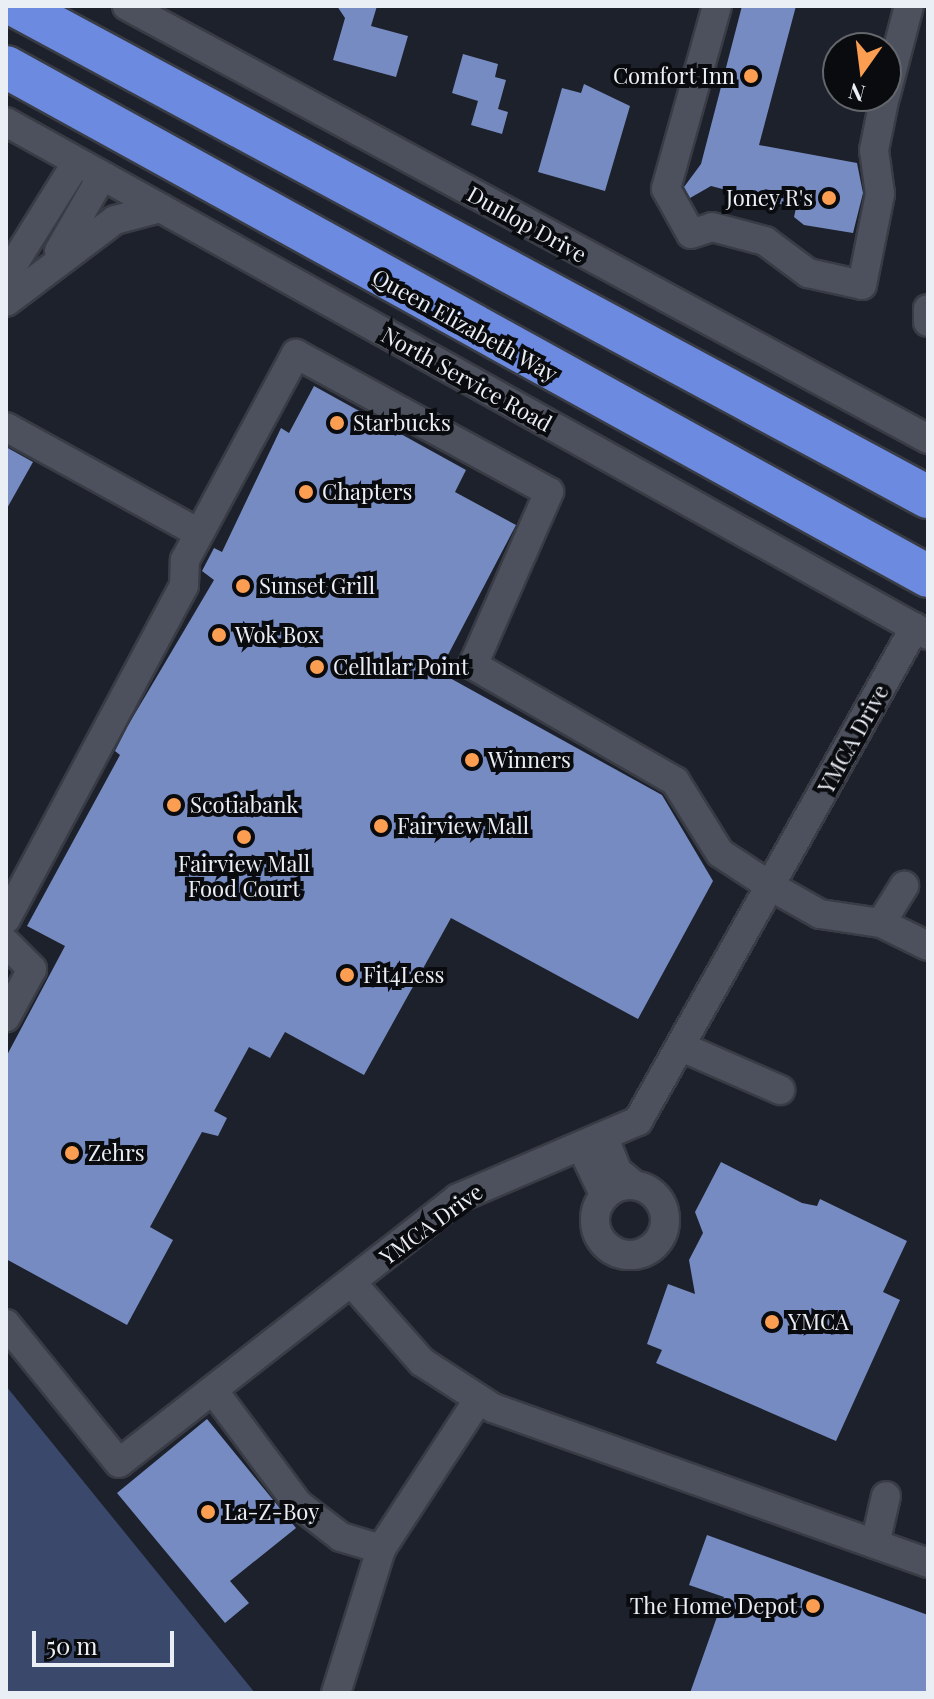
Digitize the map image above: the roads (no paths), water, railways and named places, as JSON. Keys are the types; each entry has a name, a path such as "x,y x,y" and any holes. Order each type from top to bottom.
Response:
{"highway":[{"path":"16,6 928,495"},
{"name":"Queen Elizabeth Way","path":"6,67 928,576"}],"street":[{"name":"Dunlop Drive","path":"127,6 928,439"},
{"path":"717,6 666,189 691,234 712,227 765,241 808,273 862,285 880,194 874,150 882,112"},
{"path":"902,33 909,6"},
{"name":"North Service Road","path":"6,122 921,631"},
{"path":"6,276 77,162"},
{"path":"42,274 85,215 102,176"},
{"path":"6,302 115,220 160,208"},
{"path":"928,309 928,322"},
{"path":"6,919 184,585 185,560 296,354 549,492 473,665 675,781 720,853 772,887 820,914 881,923 928,946"},
{"path":"6,427 199,533"},
{"name":"YMCA Drive","path":"6,1324 119,1463 458,1198 638,1121 684,1048 772,887 921,631"},
{"path":"881,923 904,886"},
{"path":"6,943 32,969 6,1017"},
{"path":"684,1048 780,1090"},
{"path":"593,1142 617,1171 634,1185 655,1195 665,1214 663,1235 638,1255 617,1253 601,1241 596,1213 605,1196 593,1142"},
{"path":"605,1196 634,1185"},
{"path":"352,1283 422,1362 478,1400 928,1563"},
{"path":"213,1390 298,1504 341,1537 381,1549"},
{"path":"336,1693 381,1549 478,1400"},
{"path":"875,1544 886,1496"}],"place":[{"name":"Comfort Inn","path":"751,76"},
{"name":"Joney R's","path":"829,198"},
{"name":"Starbucks","path":"337,423"},
{"name":"Chapters","path":"306,492"},
{"name":"Sunset Grill","path":"243,586"},
{"name":"Wok Box","path":"219,635"},
{"name":"Cellular Point","path":"317,667"},
{"name":"Winners","path":"472,760"},
{"name":"Scotiabank","path":"174,805"},
{"name":"Fairview Mall","path":"381,826"},
{"name":"Fairview Mall Food Court","path":"244,837"},
{"name":"Fit4Less","path":"347,975"},
{"name":"Zehrs","path":"72,1153"},
{"name":"YMCA","path":"772,1322"},
{"name":"La-Z-Boy","path":"208,1512"},
{"name":"The Home Depot","path":"813,1606"}]}
